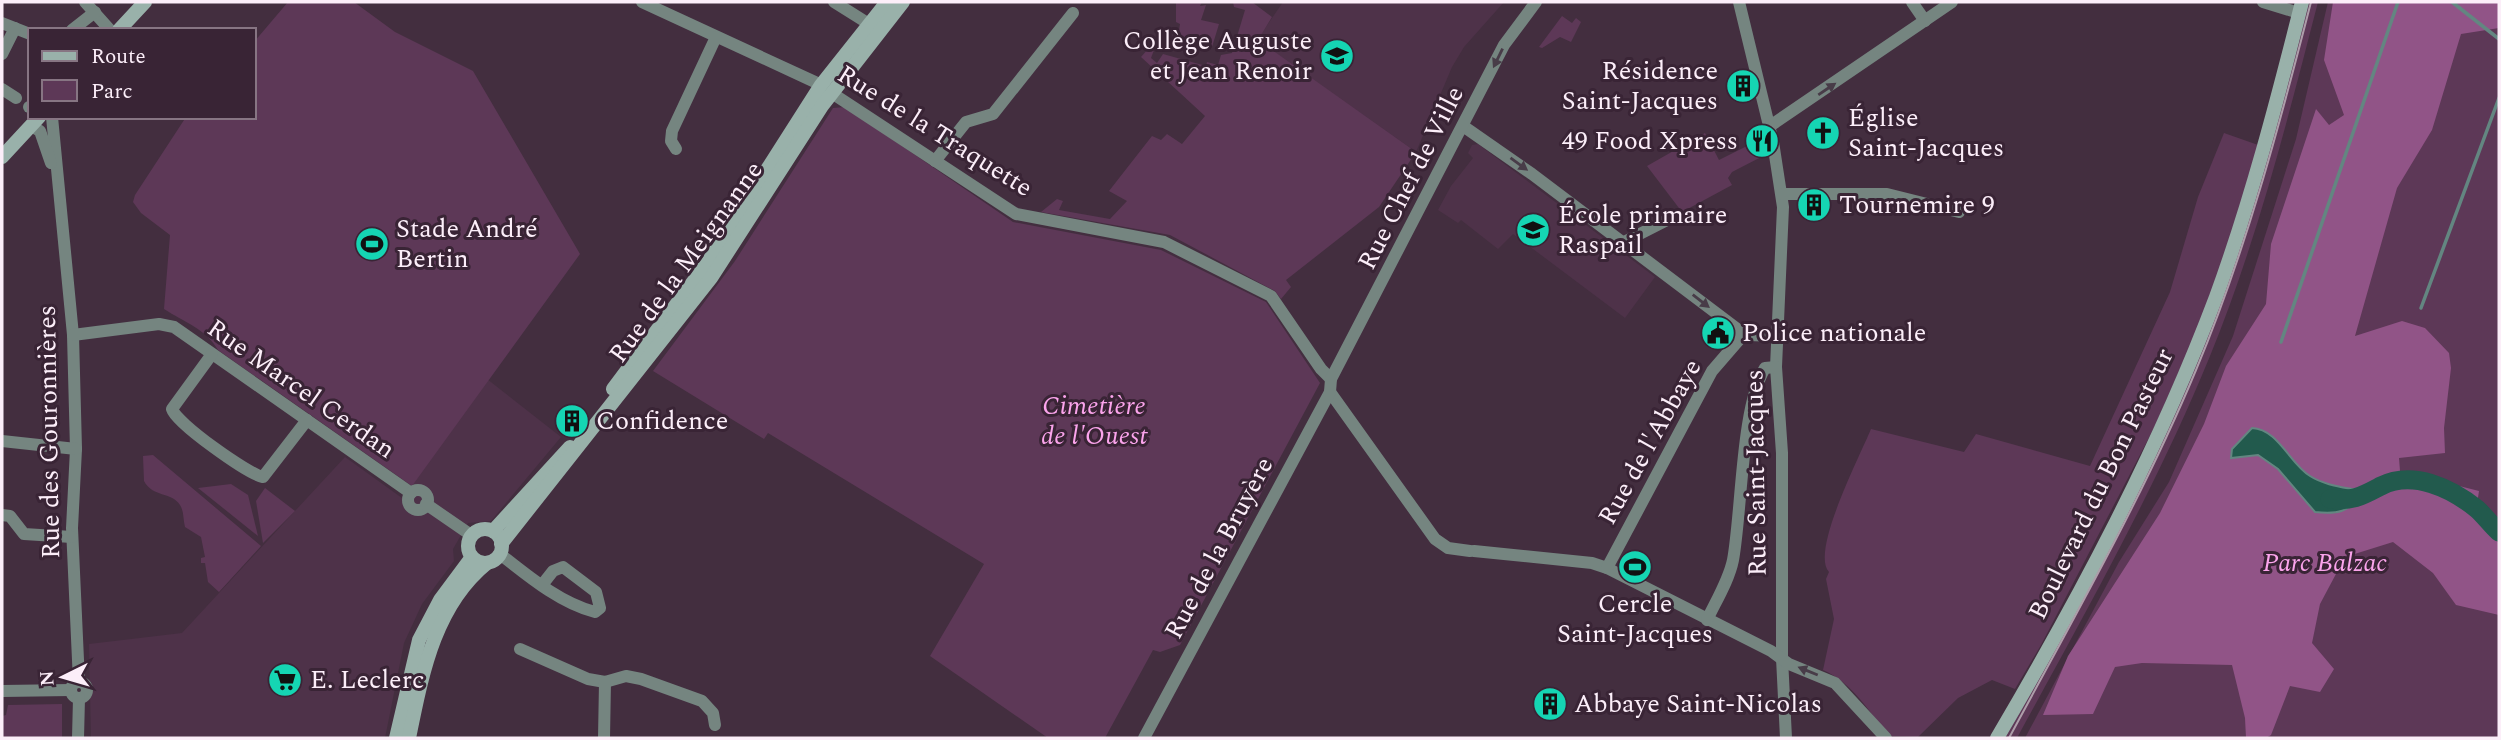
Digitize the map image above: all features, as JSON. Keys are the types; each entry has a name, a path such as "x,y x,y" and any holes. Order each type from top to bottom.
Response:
{"main road":[{"path":"121,28 145,2"},
{"name":"Rue de la Meignanne","path":"875,28 887,2"},
{"name":"Rue de la Meignanne","path":"493,531 571,445 707,265 827,88 875,28 903,2"},
{"name":"Boulevard du Bon Pasteur","path":"1997,738 2114,524 2175,399 2236,240 2301,8"},
{"name":"Rue de la Meignanne","path":"501,549 711,278 827,88"},
{"path":"2,157 29,119"},
{"path":"409,738 434,635 454,602 501,549 493,531 481,529 471,536 468,547 472,557 487,563"},
{"path":"396,738 419,640 440,600 472,557"}],"street":[{"path":"85,2 108,28"},
{"name":"Rue de la Traquette","path":"642,2 827,88 1016,214 1164,242 1271,296 1435,539 1448,548 1591,563 1607,568 1789,664 1835,682 1886,738"},
{"path":"834,2 875,28"},
{"name":"Rue Chef de Ville","path":"1331,386 1504,45 1536,2"},
{"name":"Rue Saint-Jacques","path":"1739,2 1770,126 1782,194 1776,366 1782,453 1782,658 1786,738"},
{"path":"1912,2 1925,20"},
{"path":"1770,126 1952,2"},
{"path":"2263,2 2301,8"},
{"path":"75,28 95,12"},
{"path":"935,161 966,122 993,114 1073,13"},
{"path":"2,23 28,33"},
{"path":"2,54 15,28"},
{"path":"676,149 671,141 672,131 716,37"},
{"path":"2,89 16,98"},
{"name":"Rue des Gouronnières","path":"34,119 56,183"},
{"name":"Rue des Gouronnières","path":"52,119 56,183 73,335 76,449 72,537 78,738"},
{"path":"1463,126 1624,242 1744,334 1777,336"},
{"path":"1782,194 1887,194 1959,212"},
{"path":"1624,242 1675,216"},
{"name":"Rue Marcel Cerdan","path":"73,335 165,324 411,493 408,502 413,509 422,509 426,504 471,536"},
{"name":"Rue de l'Abbaye","path":"1607,568 1712,371 1744,334"},
{"path":"212,354 172,409 176,417 228,456 258,476 266,476 307,420"},
{"path":"1707,620 1732,565 1746,446 1760,379 1765,368 1776,366"},
{"name":"Rue de la Bruyère","path":"1144,738 1331,386"},
{"path":"2,441 76,449"},
{"path":"2,515 10,516 24,534 72,537"},
{"path":"501,549 542,585"},
{"path":"520,649 588,680 605,682 626,676 702,701 713,713 715,725"},
{"path":"604,738 605,682"},
{"path":"2,691 76,690"}],"shaded area":[{"path":"1283,2 1504,2 1464,47 1452,67 1416,152 1257,40"},
{"name":"École primaire Raspail","path":"1478,144 1655,277 1625,318 1513,234 1498,249 1461,220 1458,223 1438,210 1451,186 1473,158 1468,153 1472,145"},
{"path":"487,379 561,437 491,521 468,523 453,549 454,561 422,604 404,643 385,738 91,738 89,644 182,633 345,457 402,498"},
{"path":"2252,428 2277,440 2303,471 2315,479 2357,490 2352,504 2342,511 2315,512 2278,469 2258,455 2231,458 2232,449"}],"green space":[{"name":"Stade André Bertin","path":"288,2 354,2 395,32 473,71 580,254 412,486 218,350 201,331 164,309 170,235 141,213 133,202 135,195 185,119 256,119 256,40"},
{"path":"1176,2 1202,2 1200,6 1206,5 1201,20 1219,24 1212,47 1178,38 1180,24 1176,22"},
{"path":"1233,2 1252,2 1272,17 1258,40 1416,152 1379,207 1286,280 1291,287 1281,299 1275,291 1170,235 1041,212 1057,199 1063,201 1059,210 1110,219 1127,201 1109,191 1152,136 1161,140 1167,134 1182,144 1205,116 1141,57 1148,49 1154,50 1151,58 1157,63 1163,54 1206,66 1207,62 1218,65 1221,55 1232,53 1245,10 1234,7"},
{"path":"2307,2 2318,2 2283,136 2257,225 2210,356 2167,454 2094,597 2017,738 2004,738 2179,403"},
{"name":"Parc Balzac","path":"2328,2 2499,2 2499,738 2025,738 2119,562 2169,482 2233,336 2296,139"},
{"name":"Parc Balzac","path":"2333,2 2499,2 2499,28 2461,34 2432,130 2397,188 2355,336 2402,321 2425,328 2449,353 2451,368 2444,428 2445,453 2399,458 2400,471 2479,491 2475,518 2499,543 2499,615 2456,605 2433,573 2393,542 2345,557 2320,604 2312,643 2334,669 2320,692 2290,686 2271,735 2266,738 2246,738 2245,718 2232,665 2142,663 2115,667 2093,714 2043,715 2068,656 2160,513 2204,424 2226,366 2266,304 2271,244 2316,109 2329,125 2344,115 2324,60"},
{"path":"1562,16 1572,23 1576,18 1581,22 1571,42 1560,37 1542,48 1539,47"},
{"name":"Cimetière de l'Ouest","path":"845,107 1013,222 1161,250 1266,302 1320,383 1180,645 1160,652 1153,650 1105,738 1048,738 930,656 984,564 768,433 764,439 653,371 735,261 833,108"},
{"path":"1705,133 1719,160 1753,143 1755,147 1765,142 1767,154 1732,172 1728,178 1732,185 1682,212 1647,166"},
{"path":"2224,133 2261,146 2214,292 2154,428 2041,645 2015,689 1992,680 1958,698 1918,737 1887,736 1852,690 1823,670 1834,619 1826,579 1829,572 1825,561 1826,545 1839,503 1871,429 1964,452 1976,434 2090,466 2170,292 2198,197"},
{"path":"153,455 261,546 219,592 208,582 205,563 201,563 201,558 205,557 201,537 185,527 180,505 172,498 152,490 144,481 143,456"},
{"path":"231,484 248,495 258,536 198,488"},
{"path":"265,488 295,511 263,543 256,501"},
{"path":"62,704 62,738 2,738 2,716 6,715 8,705"}],"waterway":[{"path":"2281,342 2398,2"},
{"path":"2452,2 2499,39"},
{"path":"2421,308 2499,98"},
{"path":"2330,499 2345,500 2357,497 2393,482 2419,481 2444,488 2467,501 2499,532"}],"tram line":[{"path":"2009,738 2131,510 2196,370 2246,234 2274,142 2311,2"}],"place":[{"name":"Collège Auguste et Jean Renoir","path":"1337,56"},
{"name":"Résidence Saint-Jacques","path":"1743,86"},
{"name":"Église Saint-Jacques","path":"1823,133"},
{"name":"49 Food Xpress","path":"1762,141"},
{"name":"Tournemire 9","path":"1814,205"},
{"name":"École primaire Raspail","path":"1533,230"},
{"name":"Stade André Bertin","path":"372,244"},
{"name":"Police nationale","path":"1718,333"},
{"name":"Confidence","path":"572,421"},
{"name":"Cercle Saint-Jacques","path":"1635,567"},
{"name":"E. Leclerc","path":"285,680"},
{"name":"Abbaye Saint-Nicolas","path":"1550,704"}]}
